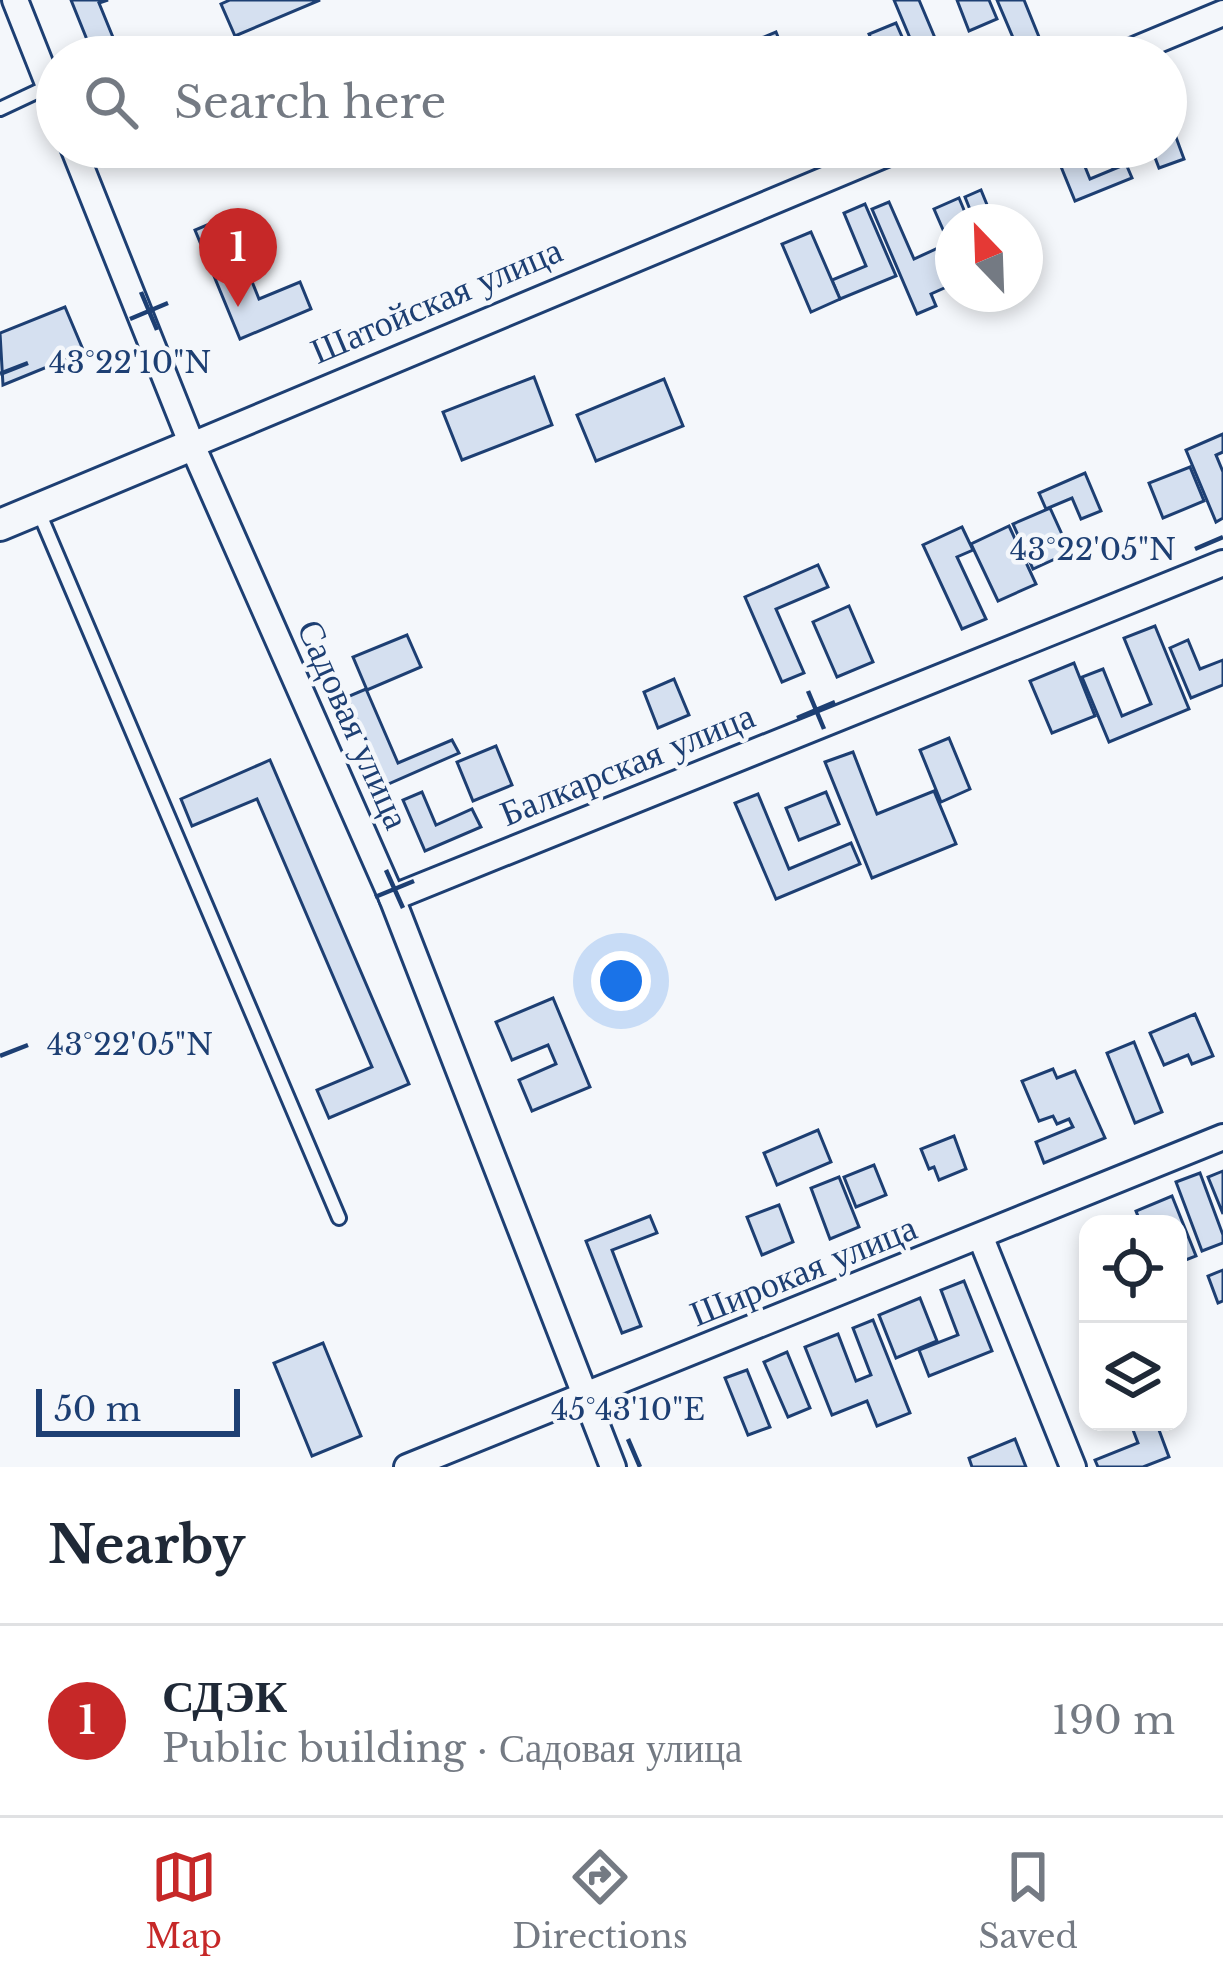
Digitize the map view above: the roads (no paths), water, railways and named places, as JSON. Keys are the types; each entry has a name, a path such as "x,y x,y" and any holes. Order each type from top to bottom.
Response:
{"street":[{"path":"15,0 36,53"},
{"path":"1168,36 1223,13"},
{"name":"Садовая улица","path":"82,168 192,445 392,898 613,1467"},
{"name":"Шатойская улица","path":"0,525 853,168"},
{"name":"Балкарская улица","path":"392,898 1223,563"},
{"name":"Широкая улица","path":"407,1467 1223,1137"},
{"path":"981,1238 1072,1467"}],"lane":[{"path":"0,109 36,100"},
{"path":"38,509 339,1218"}],"place":[{"name":"СДЭК","path":"238,307"}]}
